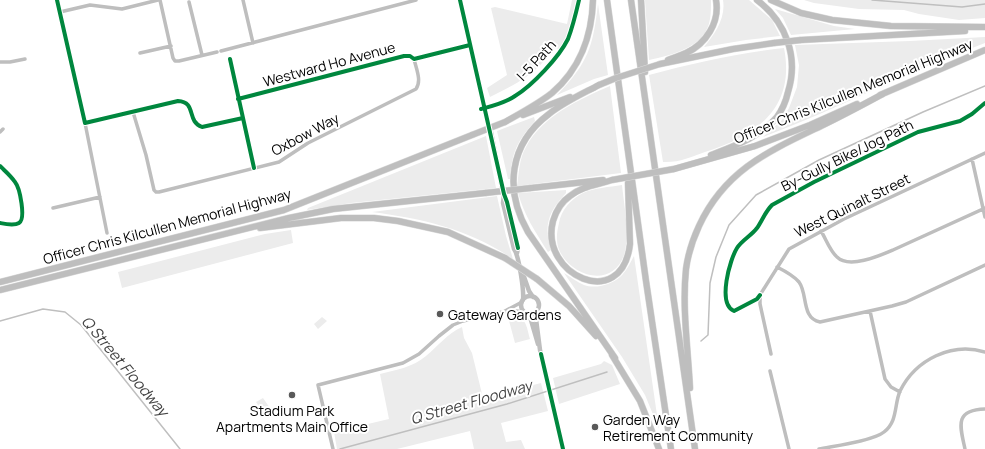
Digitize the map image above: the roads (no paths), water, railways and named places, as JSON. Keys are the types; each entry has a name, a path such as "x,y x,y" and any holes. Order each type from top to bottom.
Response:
{"highway":[{"path":"505,122 535,105 552,93 571,72 578,61 588,38 593,0"},
{"path":"607,0 627,151 671,449"},
{"path":"631,0 695,449"},
{"path":"641,0 647,112"},
{"path":"660,64 687,53 697,47 705,39 714,22 716,0"},
{"path":"674,169 749,140 777,117 784,104 791,82 791,53 785,34 776,18 757,0"},
{"path":"771,0 801,13 832,20 891,26 985,28"},
{"name":"Officer Chris Kilcullen Memorial Highway","path":"0,282 284,210 630,73 660,64 725,50 801,40 952,32 985,28"},
{"name":"Officer Chris Kilcullen Memorial Highway","path":"0,290 227,233 333,209 612,180 674,169 733,153 778,138 985,50"},
{"path":"600,85 566,102 549,114 530,132 518,155 513,178 513,189 516,205 526,227 615,358 640,401 659,449"},
{"path":"691,417 685,282 689,255 695,234 704,216 723,188 749,165 775,149 883,94"},
{"path":"612,180 587,187 570,196 560,205 552,228 552,241 561,262 573,274 590,280 607,280 614,276 625,263 629,253 627,151"},
{"path":"227,233 341,218 398,221 448,232 505,258 537,279 569,306 615,358"}],"street":[{"path":"57,0 85,123 107,233"},
{"path":"60,12 90,5 122,9 159,0 173,58 177,61 253,43 416,0"},
{"path":"243,0 253,43"},
{"path":"460,0 488,123"},
{"path":"190,2 202,55"},
{"name":"Westward Ho Avenue","path":"238,99 404,56 410,56 414,59 470,45"},
{"path":"140,53 171,46"},
{"path":"0,62 25,59"},
{"path":"230,59 254,168"},
{"name":"Oxbow Way","path":"133,112 146,155 154,190 156,192 279,162 308,143 418,88 419,84 414,59"},
{"path":"85,123 180,101 188,104 194,121 202,127 243,118"},
{"path":"491,132 502,188"},
{"name":"West Quinalt Street","path":"771,354 759,298 789,249 844,219 985,153"},
{"path":"972,159 985,217"},
{"path":"0,166 14,181 19,189 22,216 19,223 0,223"},
{"path":"517,253 514,250 504,203 504,194 518,248 517,253 524,293 521,307 531,320 540,350 562,449"},
{"path":"53,208 100,197"},
{"path":"821,231 836,257 847,262 857,262 893,250 984,208"},
{"path":"519,264 529,291 538,303 536,319 540,350"},
{"path":"777,267 795,277 800,283 807,312 814,321 820,322 906,302 985,265"},
{"path":"502,312 528,297 533,297"},
{"path":"333,449 318,385 403,364 419,354 452,325 463,321 502,312 516,311 532,314 536,311"},
{"path":"870,311 885,379 892,387 900,392"},
{"path":"819,449 871,438 882,434 893,422 900,392 914,371 923,363 935,356 957,349 970,349 985,352"},
{"path":"770,371 788,449"},
{"path":"965,449 961,427 962,419 966,413 974,409 985,409"}],"waterway":[{"path":"872,0 962,7 985,4"},
{"name":"Q Street Floodway","path":"701,341 708,335 710,283 716,257 729,225 756,195 819,160 923,112 985,86"},
{"name":"Q Street Floodway","path":"0,321 43,309 65,312 81,325 180,449"},
{"name":"Q Street Floodway","path":"340,449 507,404 607,372"}],"place":[{"name":"Gateway Gardens","path":"440,314"},
{"name":"Stadium Park Apartments Main Office","path":"292,395"},
{"name":"Garden Way Retirement Community","path":"595,427"}]}
